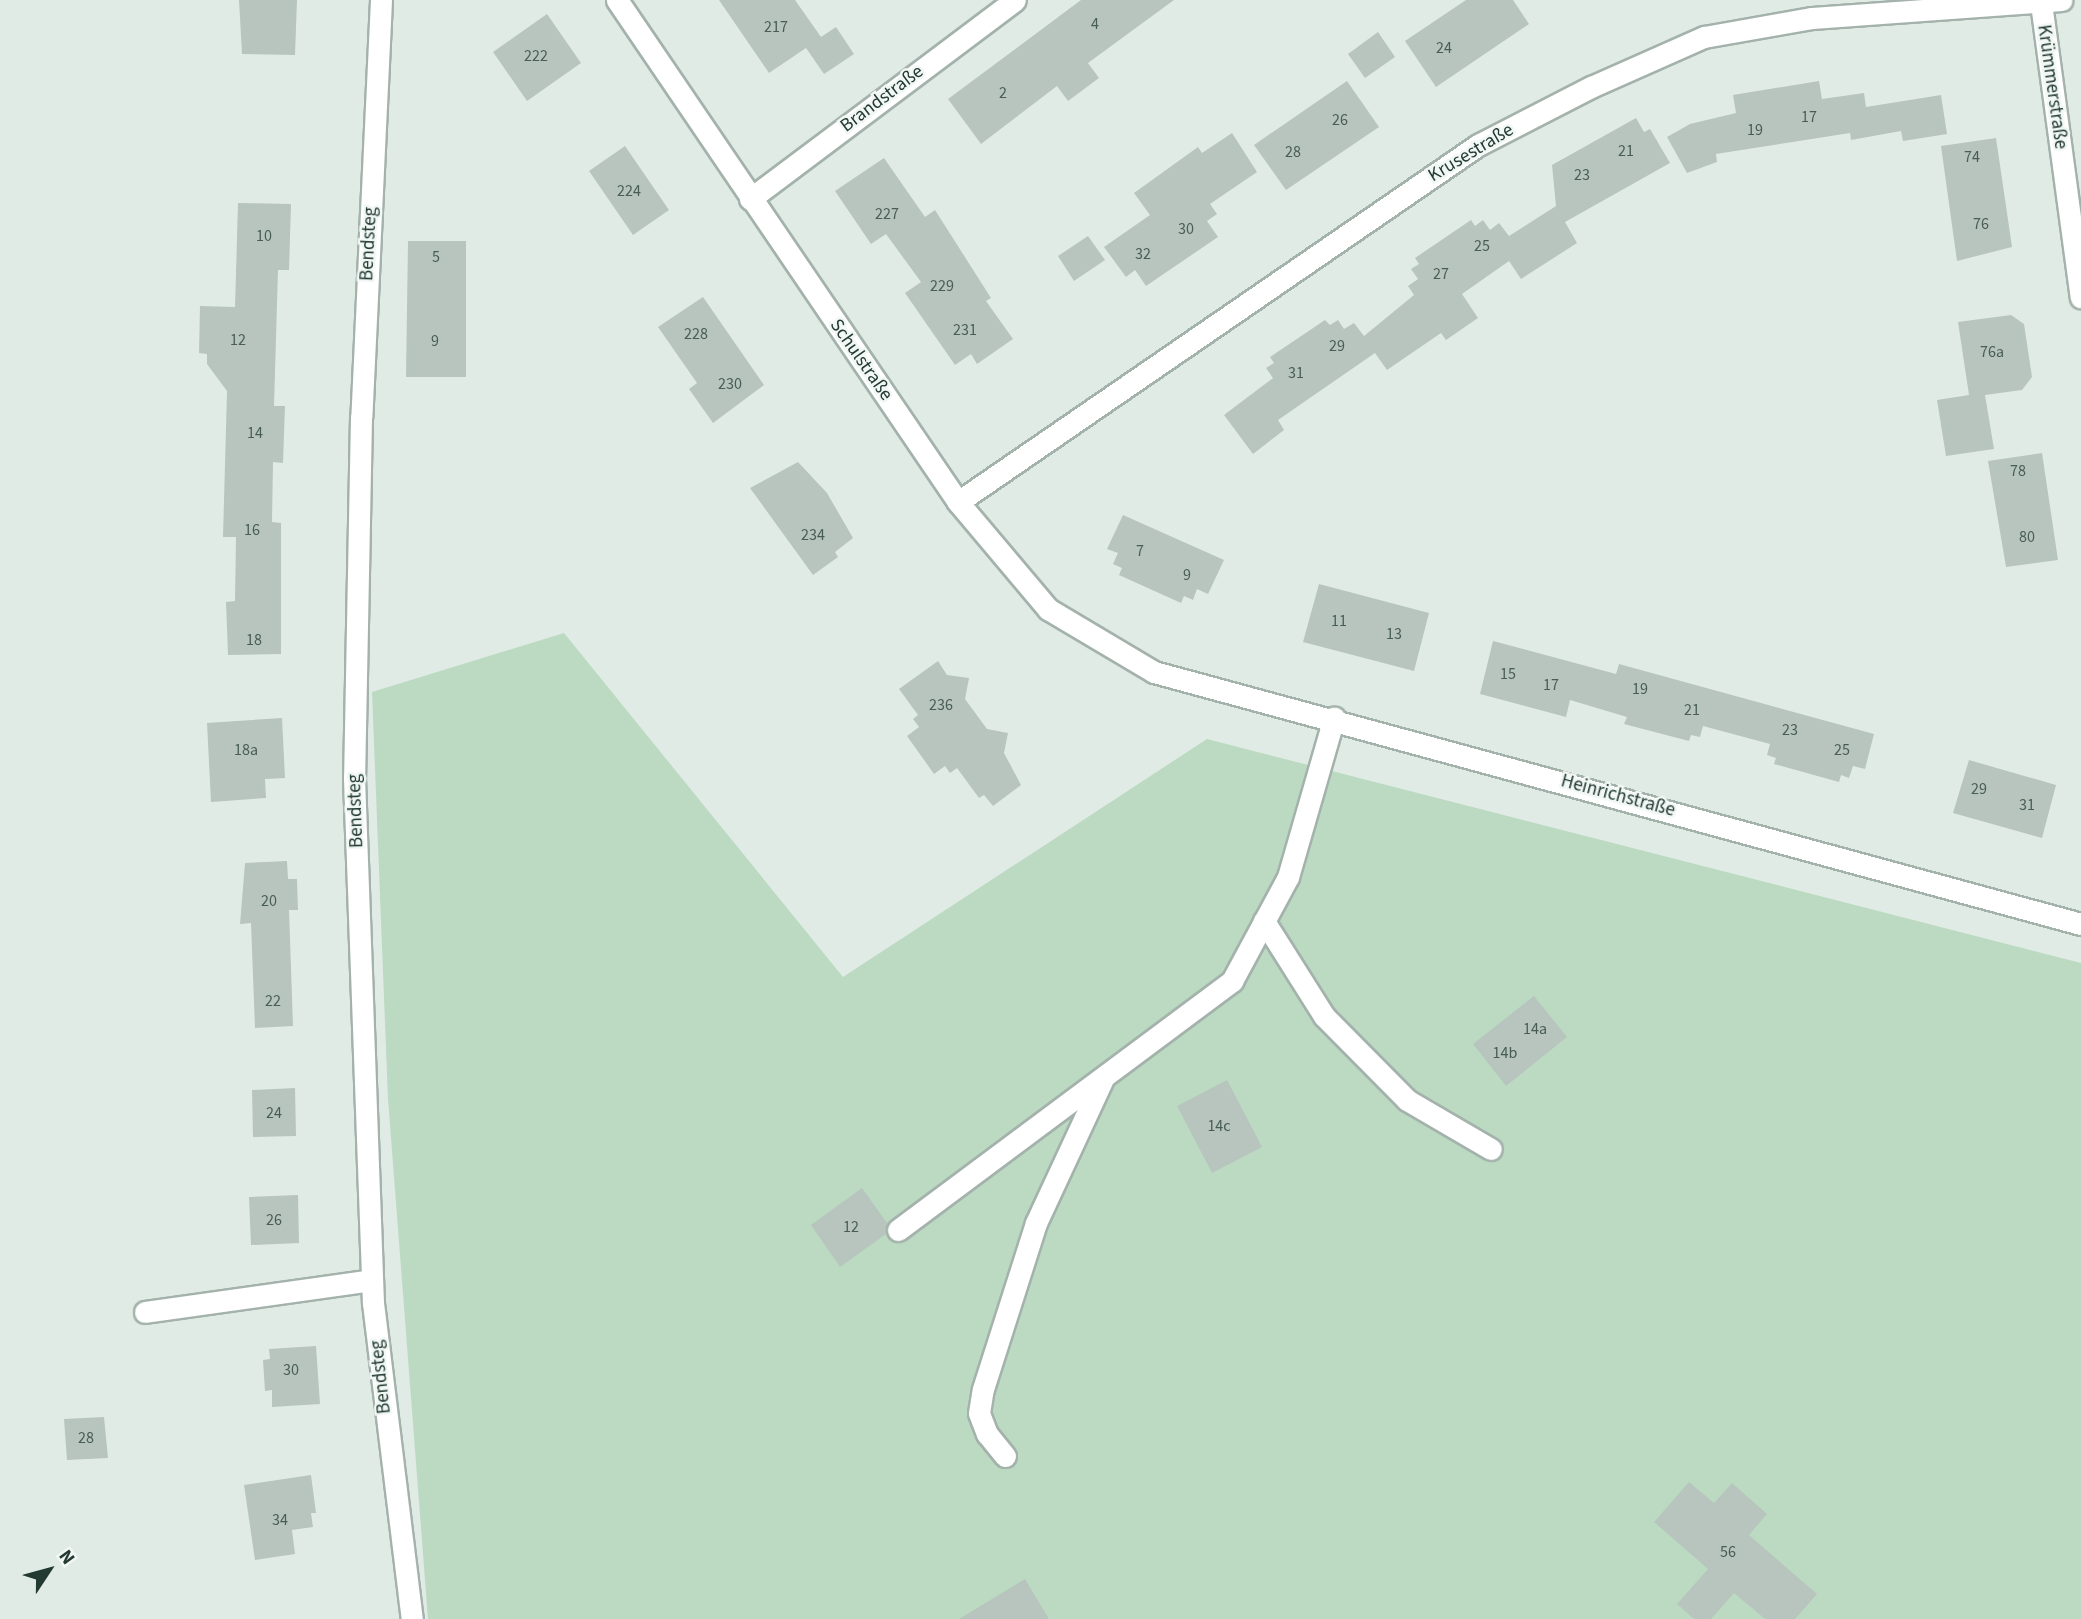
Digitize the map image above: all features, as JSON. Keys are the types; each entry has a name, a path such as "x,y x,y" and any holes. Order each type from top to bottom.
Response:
{"street":[{"name":"Bendsteg","path":"381,0 361,417 354,778 372,1280 404,1586 412,1619"},
{"name":"Schulstraße","path":"617,0 958,502 1048,609 1154,672"},
{"name":"Brandstraße","path":"750,199 1015,0"},
{"name":"Krümmerstraße","path":"2051,1 2081,297"},
{"name":"Krusestraße","path":"958,502 1478,145 1591,87 1704,37 1812,18 2051,1"},
{"name":"Heinrichstraße","path":"1154,672 1334,718 2081,924"},
{"path":"898,1230 1232,981 1288,877 1334,718"},
{"path":"1264,921 1324,1016 1407,1100 1491,1149"},
{"path":"1005,1456 987,1434 979,1413 983,1389 1036,1223 1104,1076"},
{"path":"145,1312 372,1280"}],"green space":[{"path":"564,633 843,977 1207,739 2081,963 2081,1619 428,1619 388,1099 372,692"}],"building":[{"path":"239,0 297,0 295,55 242,54"},
{"path":"719,0 795,0 821,37 836,27 854,54 824,74 806,48 769,73"},
{"path":"1081,0 1174,0 1088,63 1099,78 1068,101 1057,86 981,144 948,99"},
{"path":"1466,0 1513,0 1529,24 1436,87 1405,41"},
{"path":"547,14 581,63 527,101 493,52"},
{"path":"1378,32 1395,57 1365,78 1348,54"},
{"path":"1347,81 1379,127 1286,190 1254,145"},
{"path":"1819,81 1822,99 1864,93 1866,107 1941,95 1947,134 1903,141 1901,131 1851,140 1850,133 1716,154 1717,162 1687,173 1667,137 1690,124 1736,113 1733,95"},
{"path":"1636,118 1644,132 1650,129 1670,163 1565,222 1577,243 1521,279 1509,261 1462,294 1478,318 1446,340 1441,333 1387,370 1375,353 1278,420 1284,430 1253,454 1224,415 1273,378 1266,368 1274,363 1270,357 1325,320 1330,325 1338,320 1344,329 1354,323 1364,336 1414,295 1408,286 1418,279 1411,269 1419,264 1415,258 1471,220 1475,226 1483,220 1490,230 1499,223 1509,236 1556,206 1552,165"},
{"path":"1232,133 1257,172 1210,204 1217,214 1207,221 1218,237 1146,286 1135,270 1126,277 1104,247 1150,215 1134,193 1198,147 1202,153"},
{"path":"1996,138 2012,247 1957,261 1941,146"},
{"path":"625,146 669,210 633,235 589,171"},
{"path":"884,158 925,217 935,210 991,298 986,301 1013,339 977,364 971,354 955,365 905,293 921,282 886,234 871,244 835,191"},
{"path":"238,203 291,204 289,270 278,270 274,406 285,406 283,463 273,462 272,522 281,523 281,654 228,655 226,602 235,601 236,537 223,537 227,391 207,364 207,354 199,353 200,306 235,307"},
{"path":"1088,236 1105,260 1074,281 1058,256"},
{"path":"408,241 466,241 466,377 406,377"},
{"path":"703,297 764,385 713,423 689,389 697,383 658,327"},
{"path":"2011,315 2024,324 2032,377 2022,390 1985,395 1994,449 1946,456 1937,400 1969,395 1958,322"},
{"path":"2042,453 2058,560 2006,567 1988,461"},
{"path":"798,462 827,493 853,538 835,552 838,557 813,575 750,488"},
{"path":"1123,515 1224,560 1208,594 1197,589 1193,600 1184,596 1181,603 1119,575 1122,568 1113,564 1118,553 1107,549"},
{"path":"1319,584 1429,613 1414,671 1303,642"},
{"path":"1493,641 1616,674 1619,664 1874,734 1865,769 1853,766 1849,778 1841,775 1839,782 1774,764 1776,758 1767,755 1770,744 1703,726 1700,737 1691,735 1689,741 1624,724 1627,717 1570,700 1566,717 1480,694"},
{"path":"938,661 947,675 969,678 965,699 987,729 1008,733 1004,753 1021,785 993,806 984,795 979,798 957,768 950,773 945,766 934,774 907,736 919,727 913,719 918,715 899,689"},
{"path":"282,718 285,778 265,779 266,798 211,802 207,723"},
{"path":"1969,760 2056,785 2042,838 1953,813"},
{"path":"287,861 288,879 297,879 298,910 289,910 293,1026 255,1028 251,923 240,924 245,863"},
{"path":"1534,996 1567,1037 1506,1086 1473,1044"},
{"path":"1227,1080 1262,1147 1212,1173 1177,1106"},
{"path":"295,1088 296,1136 253,1137 252,1090"},
{"path":"862,1188 887,1223 886,1234 840,1267 811,1225"},
{"path":"298,1195 299,1243 251,1245 249,1197"},
{"path":"316,1346 320,1404 272,1407 272,1390 265,1391 263,1360 270,1359 269,1349"},
{"path":"104,1417 108,1458 67,1460 64,1419"},
{"path":"311,1475 316,1513 311,1513 313,1527 292,1530 295,1554 255,1560 244,1485"},
{"path":"1689,1482 1714,1503 1732,1483 1767,1514 1749,1535 1817,1594 1795,1619 1765,1619 1734,1593 1711,1619 1694,1619 1677,1604 1708,1569 1654,1522"},
{"path":"1025,1579 1049,1619 959,1619"}]}
